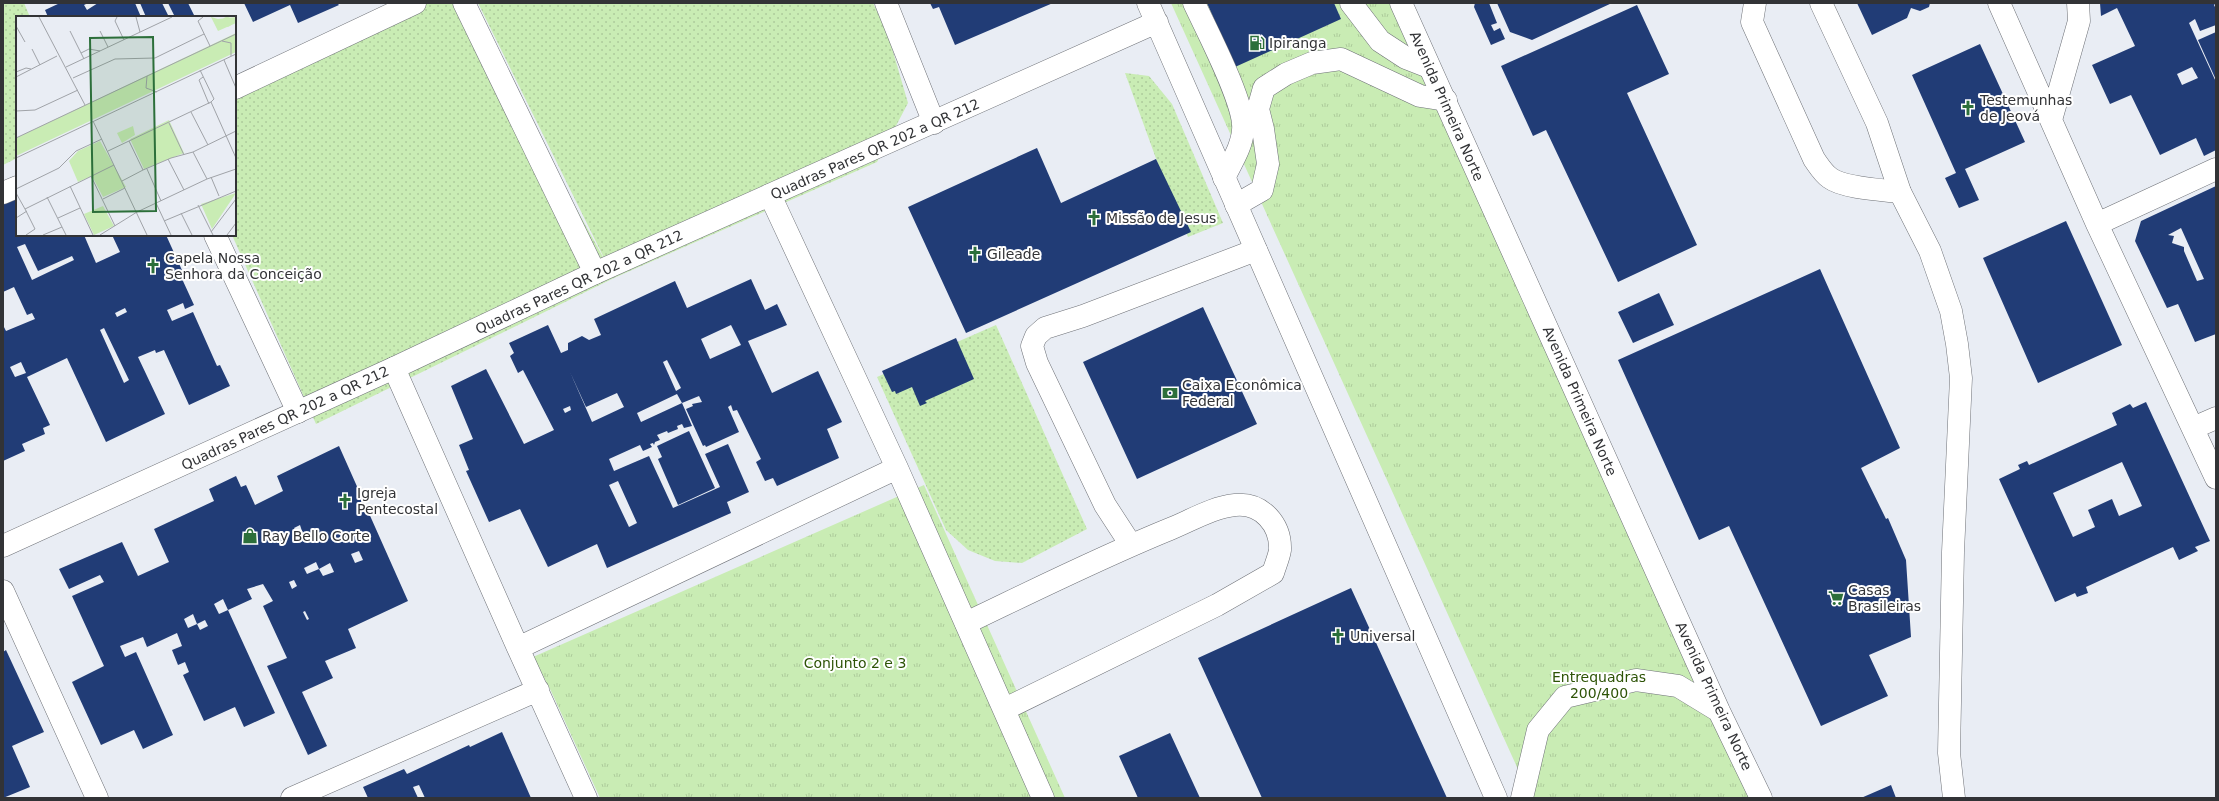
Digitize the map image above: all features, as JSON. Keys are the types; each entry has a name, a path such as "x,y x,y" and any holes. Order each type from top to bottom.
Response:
{"street":[{"path":"236,88 415,3"},
{"path":"464,3 595,273"},
{"path":"886,3 934,123"},
{"path":"1194,3 1236,97 1244,128 1242,139 1224,178"},
{"path":"1351,3 1380,41 1406,58 1429,67"},
{"name":"Avenida Primeira Norte","path":"1401,3 1429,67 1446,100 1719,711 1762,798"},
{"path":"1755,3 1752,22 1814,159 1822,172 1831,180 1868,189 1900,192"},
{"path":"1821,3 1877,123 1900,192 1930,251 1951,310 1961,378 1952,552 1949,753 1954,798"},
{"path":"1999,3 2097,224 2216,478"},
{"path":"2052,120 2079,21 2078,3"},
{"path":"1153,13 1224,178 1300,346 1496,798"},
{"name":"Quadras Pares QR 202 a QR 212","path":"3,546 394,368 595,273 934,123 1153,13"},
{"path":"1236,97 1264,88 1286,74 1312,63 1341,58 1420,96 1446,100"},
{"path":"1236,205 1262,190 1268,164 1264,129 1258,109 1264,88"},
{"path":"2097,224 2216,169"},
{"path":"3,193 16,187"},
{"path":"770,195 897,468 1005,709 1043,798"},
{"path":"215,236 298,412"},
{"path":"1131,545 1105,505 1037,363 1032,346 1036,336 1046,328 1083,316 1256,250"},
{"path":"394,368 586,798"},
{"path":"2193,428 2216,418"},
{"path":"518,648 897,468"},
{"path":"966,622 1131,545 1214,511 1236,504 1256,508 1271,518 1279,534 1280,551 1272,573 1217,605 1005,709"},
{"path":"3,591 96,798"},
{"path":"1522,798 1538,730 1565,697 1636,680 1678,686 1719,711"},
{"path":"292,798 538,690"}],"green space":[{"path":"3,3 24,3 30,16 16,16 16,158 3,165"},
{"path":"418,3 463,3 608,266 478,3 873,3 887,31 908,103 877,162 614,278 316,424 232,236 236,236 236,97"},
{"name":"Entrequadras 200/400","path":"1171,3 1406,3 1771,798 1531,798"},
{"path":"1125,73 1149,76 1172,104 1223,223 1188,237 1158,164"},
{"path":"996,325 1087,529 1022,563 995,561 968,550 946,530 877,377"},
{"name":"Conjunto 2 e 3","path":"924,485 1065,798 600,798 551,691 533,657"}],"building":[{"path":"60,3 88,3 84,5 87,10 98,3 135,3 141,16 48,16 45,10"},
{"path":"140,3 162,3 168,16 146,16"},
{"path":"168,3 188,3 194,16 174,16"},
{"path":"244,3 337,3 339,5 298,23 290,5 253,22"},
{"path":"930,3 1053,3 955,45 939,7 933,9"},
{"name":"Ipiranga","path":"1207,3 1334,3 1341,19 1235,67"},
{"path":"1475,3 1489,3 1497,23 1491,25 1494,31 1500,28 1505,39 1491,45 1474,7"},
{"path":"1497,3 1612,3 1532,40 1510,32"},
{"path":"1857,3 1930,3 1929,7 1920,11 1911,8 1907,18 1872,35"},
{"path":"2100,3 2216,3 2214,5 2216,9 2216,25 2200,31 2195,19 2189,23 2216,82 2216,150 2204,156 2196,138 2160,155 2131,95 2110,104 2092,65 2135,46 2117,8 2101,16","holes":["2192,67 2198,78 2182,85 2177,74"]},
{"path":"1637,5 1669,74 1627,93 1697,245 1618,282 1546,130 1533,136 1501,66"},
{"path":"2216,32 2216,80 2198,40"},
{"name":"Testemunhas de Jeová","path":"1980,44 2025,142 1965,169 1979,200 1959,208 1945,178 1956,173 1912,75"},
{"path":"1037,148 1061,203 1156,159 1191,232 966,333 908,207"},
{"path":"2216,186 2216,334 2195,342 2178,304 2167,308 2135,241 2141,221","holes":["2181,228 2204,279 2197,281 2184,251 2184,247 2172,243 2174,236 2168,235"]},
{"path":"16,194 16,236 84,236 96,263 120,252 112,236 166,236 186,279 183,281 194,305 185,309 183,303 167,310 172,321 193,312 217,366 220,365 230,386 189,405 164,350 156,353 155,350 138,357 165,414 106,442 67,358 27,377 50,425 43,428 45,434 22,444 25,451 3,461 3,325 6,331 35,319 32,313 27,315 14,287 3,292 3,200","holes":["25,244 38,271 72,256 74,260 32,280 17,247","125,308 127,312 117,317 115,313","104,328 129,380 124,383 100,330","21,362 26,373 15,377 10,367"]},
{"path":"2066,221 2122,345 2038,383 1983,258"},
{"path":"1820,269 1900,448 1861,468 1886,519 1888,518 1906,560 1911,637 1869,655 1888,696 1821,726 1729,526 1699,540 1618,360"},
{"path":"751,279 765,310 777,304 787,325 748,341 772,393 818,371 842,422 827,429 839,458 777,486 773,478 765,481 756,462 761,459 737,410 733,411 731,405 728,407 739,432 706,447 705,445 703,446 686,409 693,406 692,404 702,402 699,396 682,403 692,426 684,428 682,424 677,426 678,429 657,435 660,440 655,442 654,445 653,443 650,444 652,447 643,451 640,445 609,459 614,471 649,456 673,508 720,487 705,454 728,444 749,492 727,502 731,513 607,568 597,544 548,567 520,509 489,522 466,471 469,470 459,445 473,439 451,386 486,369 524,444 554,430 523,370 518,373 510,356 514,353 509,343 548,325 561,353 568,350 568,343 582,336 589,340 601,335 594,319 675,281 687,308","holes":["731,325 741,345 710,359 701,339","667,360 681,388 676,391 663,362","570,372 586,407 617,393 624,407 592,422","677,394 682,403 641,422 637,413","570,406 571,410 565,413 563,409","618,481 637,523 629,527 609,485"]},
{"path":"1659,293 1674,325 1633,343 1618,312"},
{"name":"Caixa Econômica Federal","path":"1203,307 1257,424 1137,479 1083,362"},
{"path":"956,338 974,379 925,401 927,403 920,406 912,387 896,394 895,391 892,392 882,371"},
{"path":"2146,402 2210,541 2195,547 2198,551 2179,560 2173,547 2086,587 2088,593 2077,597 2075,593 2055,602 1999,479 2020,469 2018,465 2027,461 2029,465 2117,425 2112,413 2130,404 2133,408","holes":["2122,462 2142,506 2119,516 2112,499 2088,510 2095,527 2073,537 2053,493"]},
{"path":"689,431 715,488 678,505 658,459 662,457 657,446"},
{"path":"339,446 408,601 348,629 356,648 325,661 333,678 302,692 327,746 308,755 267,666 287,658 263,606 273,601 263,584 247,589 252,599 228,610 275,713 244,727 235,707 204,721 183,675 189,672 185,662 178,665 172,650 182,646 177,633 147,647 143,637 120,646 125,657 136,652 173,735 143,749 134,730 101,745 72,682 104,666 72,596 104,582 100,575 69,589 59,569 122,542 138,576 169,562 154,529 214,501 209,489 236,476 241,487 246,485 255,505 283,491 277,476","holes":["300,525 303,534 298,536 294,528","359,551 363,560 355,563 351,554","316,562 319,569 307,574 304,568","330,563 334,572 323,576 319,569","294,580 297,586 292,589 289,582","223,599 228,610 219,614 214,604","305,611 309,619 307,620 303,612","193,614 197,624 188,628 184,619","205,620 208,626 200,630 197,624"]},
{"path":"1351,588 1447,798 1262,798 1198,658"},
{"path":"6,650 44,732 12,746 30,787 3,798 3,652"},
{"path":"502,732 531,798 425,798 419,785 413,787 418,798 368,798 363,787 404,769 407,774 469,745 470,747"},
{"path":"1170,733 1200,798 1138,798 1119,756"},
{"path":"1891,785 1896,798 1861,798"}],"place":[{"name":"Ipiranga","path":"1257,43"},
{"name":"Testemunhas de Jeová","path":"1968,108"},
{"name":"Missão de Jesus","path":"1094,218"},
{"name":"Gileade","path":"975,254"},
{"name":"Capela Nossa Senhora da Conceição","path":"153,266"},
{"name":"Caixa Econômica Federal","path":"1170,393"},
{"name":"Igreja Pentecostal","path":"345,501"},
{"name":"Ray Bello Corte","path":"250,536"},
{"name":"Casas Brasileiras","path":"1836,598"},
{"name":"Universal","path":"1338,636"}]}
